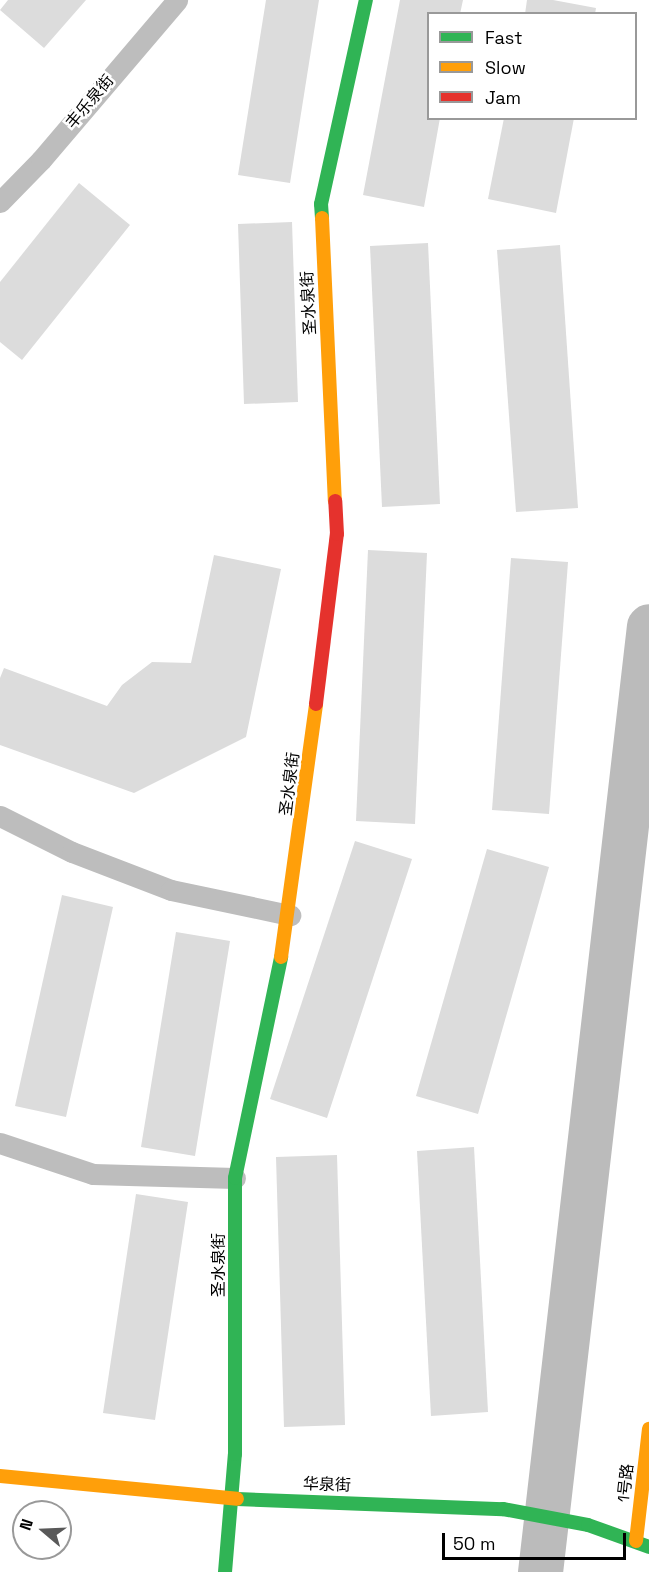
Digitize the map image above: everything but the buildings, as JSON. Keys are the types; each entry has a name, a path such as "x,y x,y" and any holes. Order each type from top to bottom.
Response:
{"street":[{"name":"丰乐泉街","path":"0,202 40,160 177,0"},
{"name":"圣水泉街","path":"225,1572 232,1499 235,1178 290,915 337,534 321,204 366,0"},
{"path":"0,816 72,852 171,890 290,915"},
{"path":"0,1143 93,1174 235,1178"},
{"name":"1号路","path":"643,1544 649,1429"},
{"name":"华泉街","path":"0,1476 232,1499 503,1509 588,1526 643,1544"}],"waterway":[{"path":"540,1572 649,626"}],"traffic: fast":[{"path":"322,218 321,204 366,0"},
{"path":"225,1572 235,1454 235,1178 281,957"},
{"path":"237,1499 503,1509 588,1525 649,1547"}],"traffic: slow":[{"path":"322,218 335,501"},
{"path":"281,957 316,704"},
{"path":"636,1541 649,1429"},
{"path":"0,1476 237,1499"}],"traffic: jam":[{"path":"316,704 337,534 335,501"}]}
